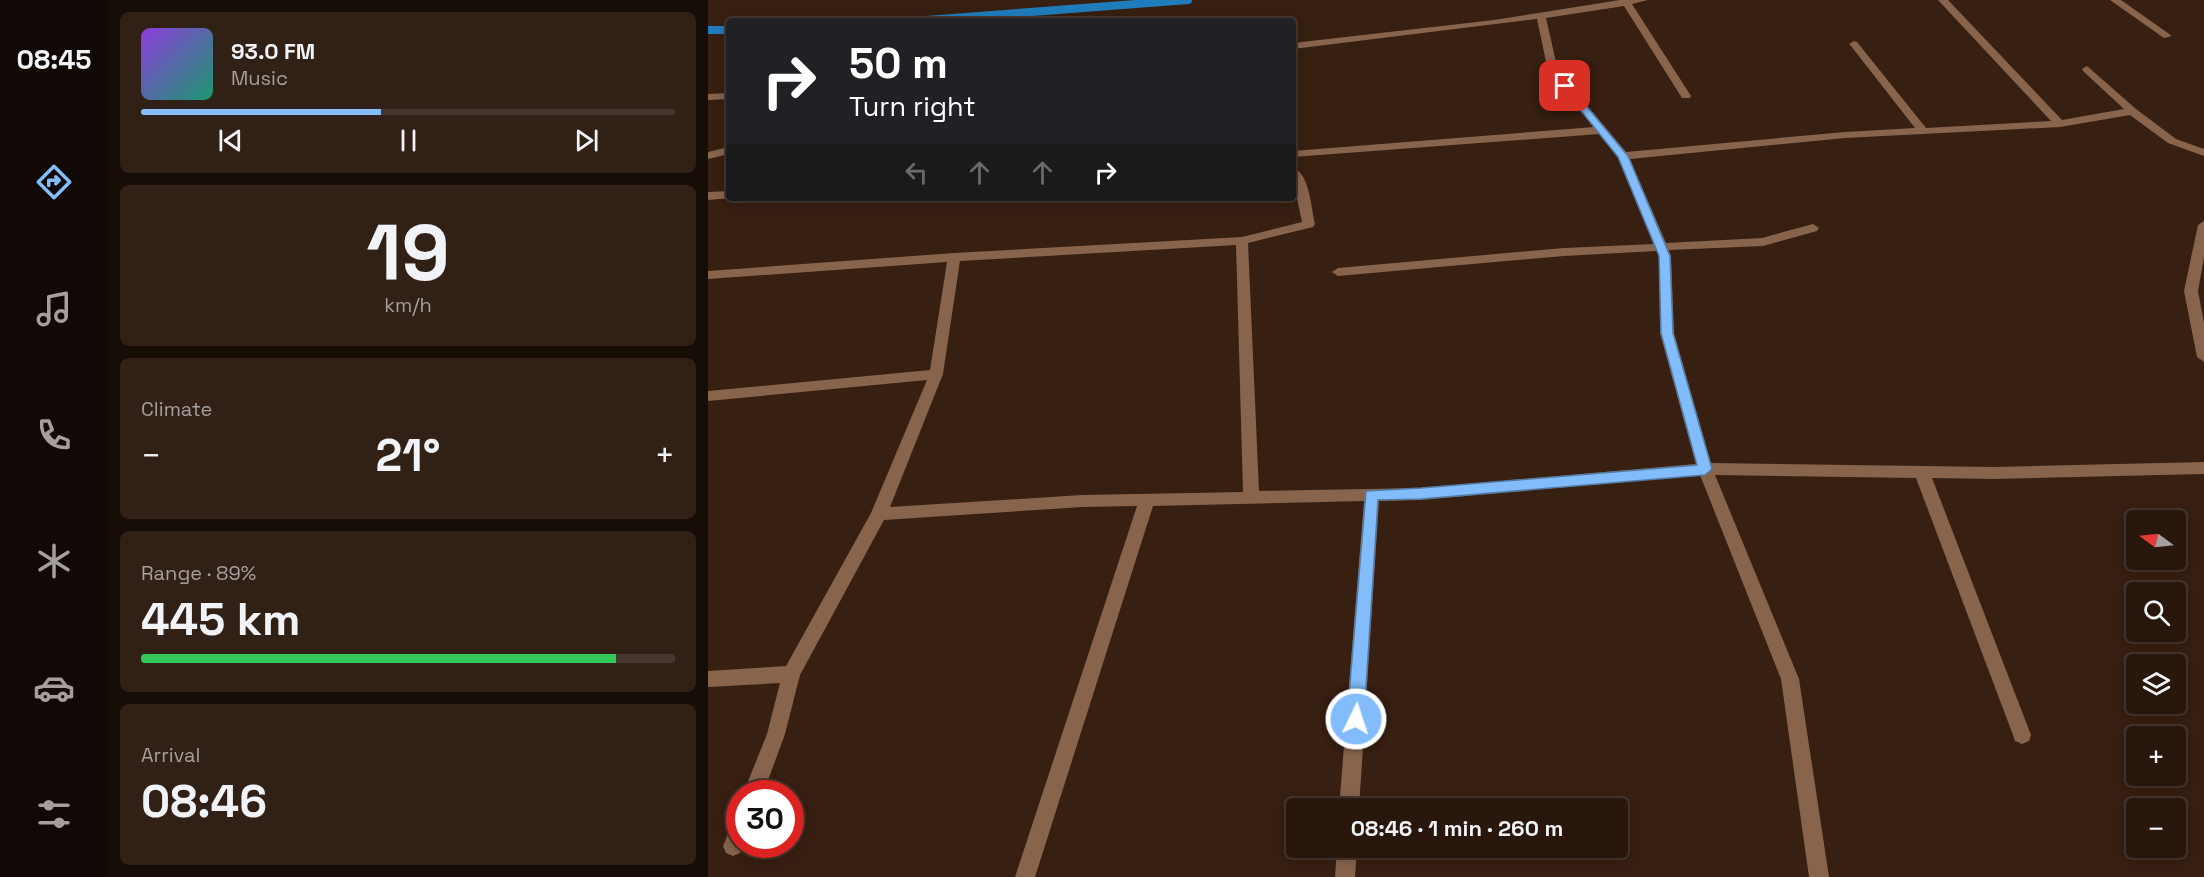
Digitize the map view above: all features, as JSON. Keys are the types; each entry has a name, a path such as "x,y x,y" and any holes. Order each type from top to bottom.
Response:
{"street":[{"path":"1296,46 1541,16 1643,0"},
{"path":"1943,0 2060,124"},
{"path":"2115,0 2167,36"},
{"path":"1626,1 1686,96"},
{"path":"1541,16 1553,70 1623,156 1665,256 1667,333 1705,469 1790,679 1819,877"},
{"path":"1854,44 1923,131"},
{"path":"2087,69 2132,111 2172,141 2204,153"},
{"path":"708,97 726,96"},
{"path":"1623,156 1845,135 2060,124 2132,111"},
{"path":"1296,154 1602,130"},
{"path":"708,156 726,151"},
{"path":"708,275 954,257 1242,241 1309,224 1296,175"},
{"path":"708,196 726,195"},
{"path":"2204,225 2199,281 2191,291 2204,357"},
{"path":"1338,272 1564,252 1662,249 1763,242 1814,228"},
{"path":"1242,241 1251,497"},
{"path":"758,780 776,734 791,674 879,514 936,375 954,257"},
{"path":"708,396 936,375"},
{"path":"879,514 1082,501 1421,494 1705,469 1995,473 2204,468"},
{"path":"1922,472 2022,735"},
{"path":"1350,798 1371,495"},
{"path":"1025,877 1147,500"},
{"path":"708,679 791,674"},
{"path":"1345,877 1346,858"}],"waterway":[{"path":"952,18 1188,0"},
{"path":"708,30 726,30"}],"route":[{"path":"1356,719 1371,495 1421,494 1705,469 1667,333 1665,256 1623,156 1565,86"}]}
